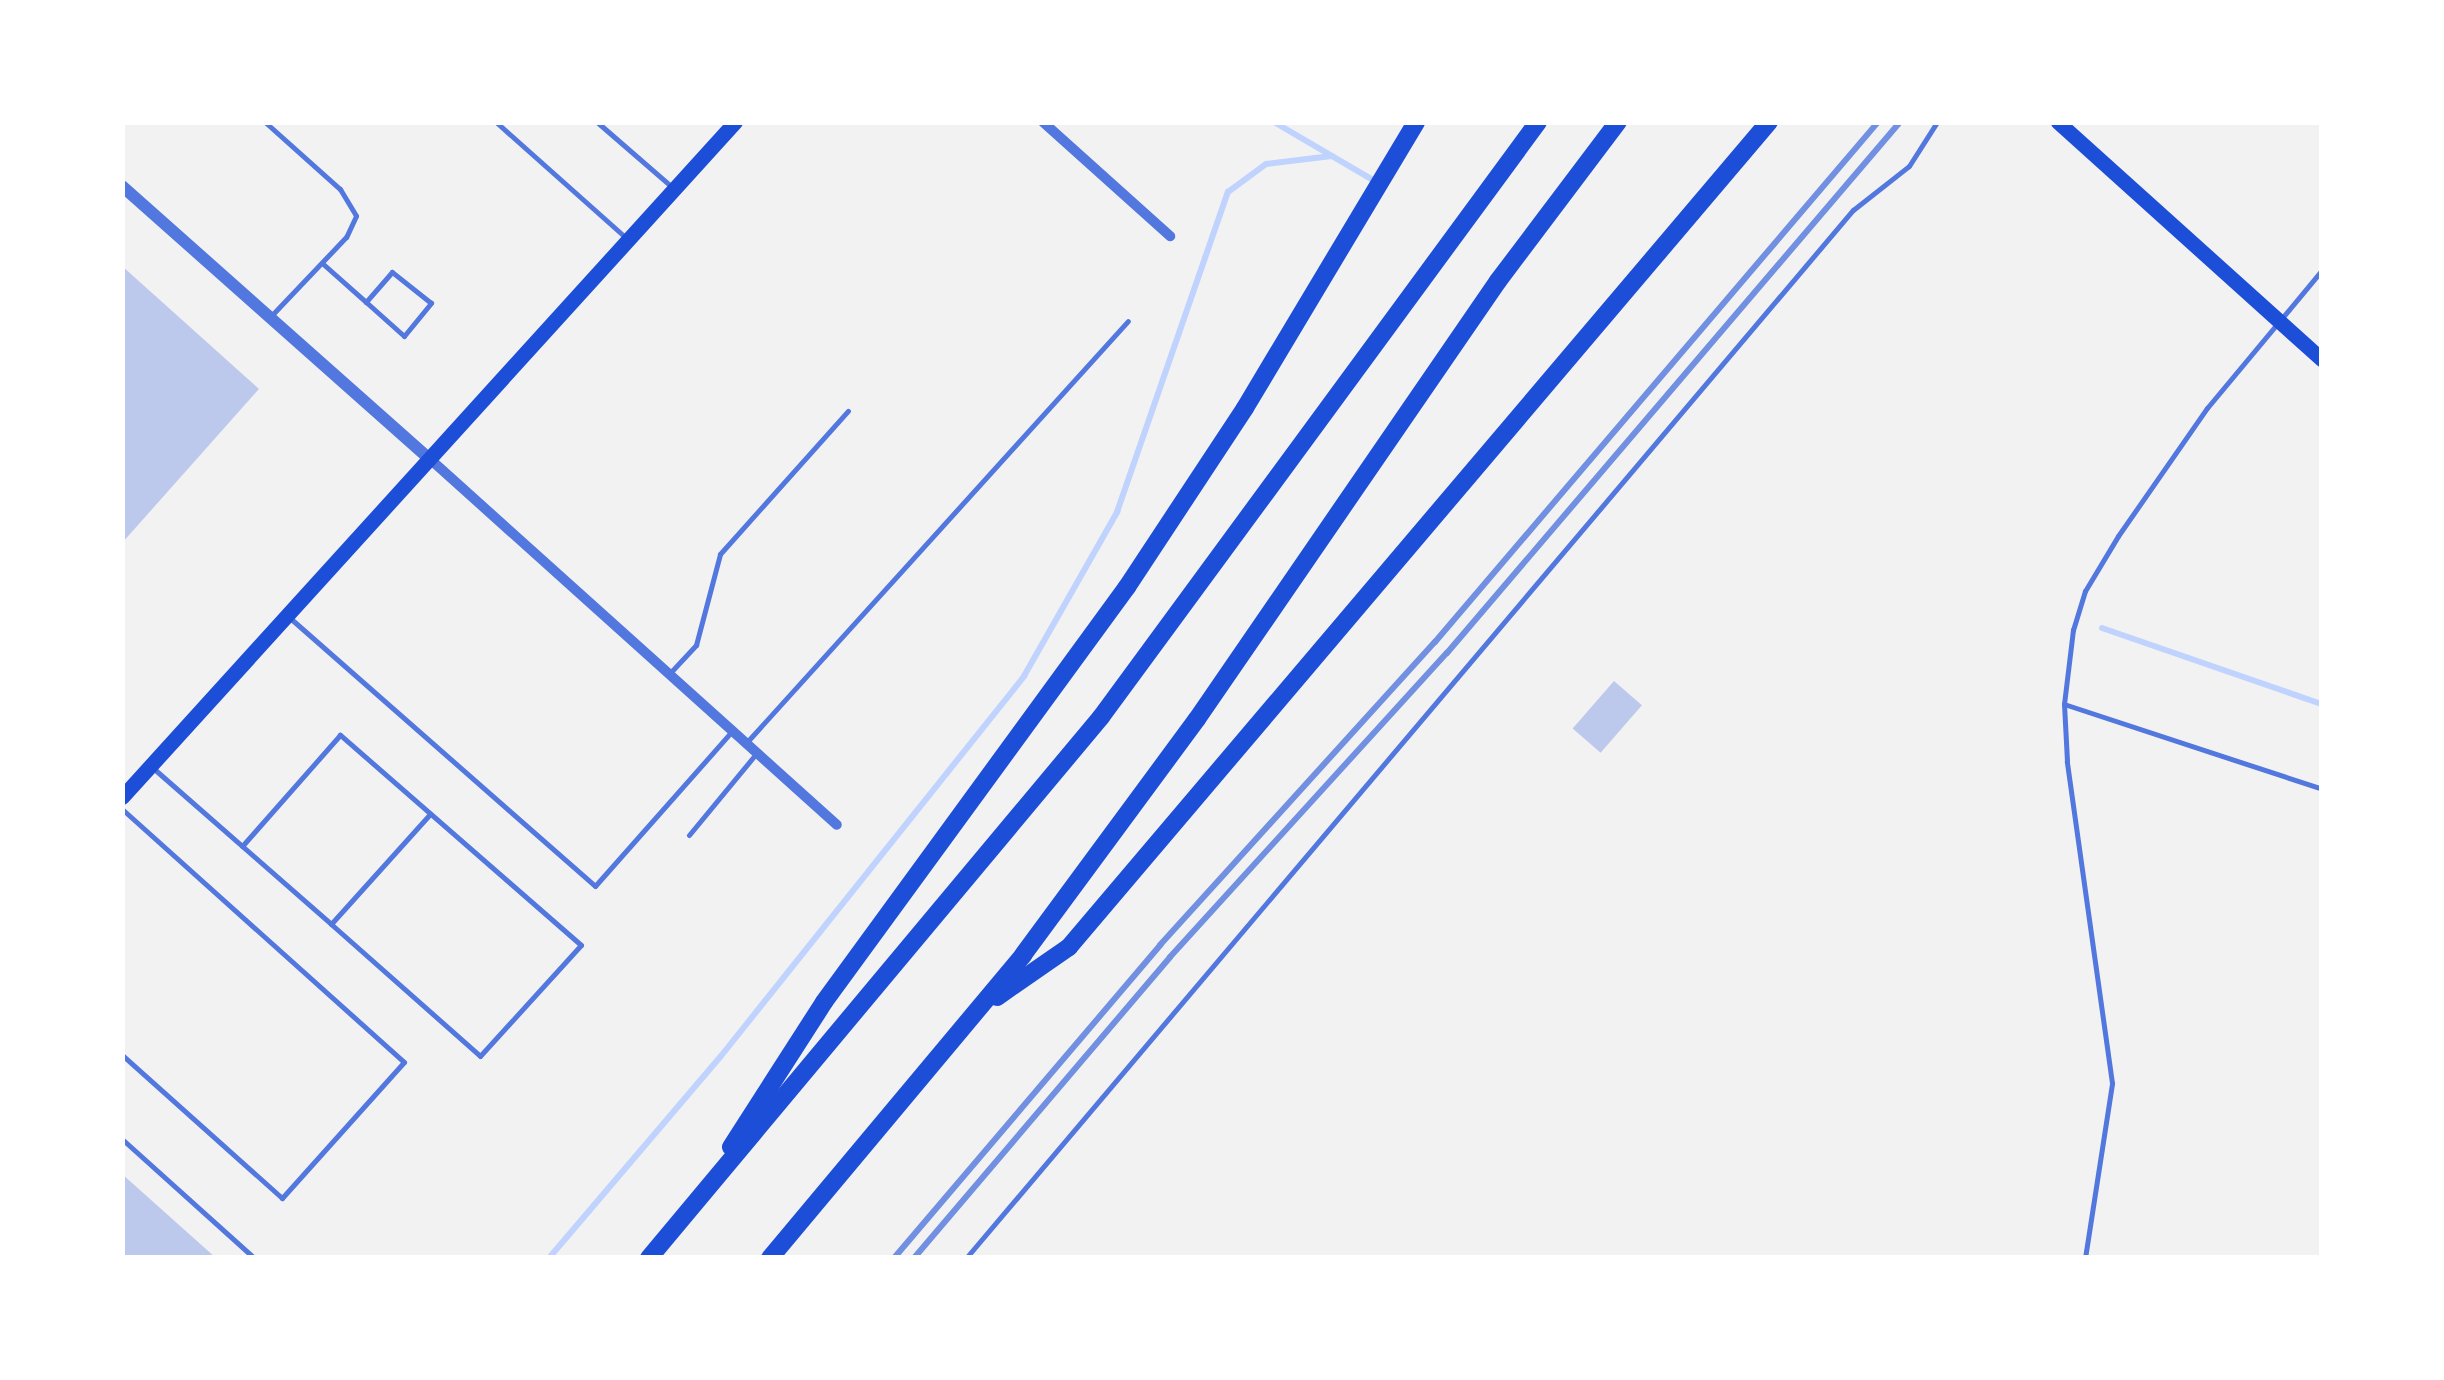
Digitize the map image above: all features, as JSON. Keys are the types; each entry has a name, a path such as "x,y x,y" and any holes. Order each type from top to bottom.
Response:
{"highway":[{"path":"696,1202 824,1002 1127,587 1245,408 1416,122"},
{"path":"648,1258 1101,717 1538,122"},
{"path":"770,1258 980,1009 1197,719 1498,281 1618,122"},
{"path":"980,1009 1068,947 1769,122"}],"main road":[{"path":"122,797 735,122"},
{"path":"2058,122 2317,356"}],"street":[{"path":"1043,122 1170,236"},
{"path":"122,186 838,826"}],"lane":[{"path":"265,122 340,189 356,216 322,262 270,317"},
{"path":"496,122 628,240"},
{"path":"596,122 674,189"},
{"path":"966,1258 1862,200 1909,166 1938,122"},
{"path":"322,262 366,302 404,336 431,303 392,272 366,302"},
{"path":"2085,1258 2112,1083 2064,704 2073,630 2093,577 2207,408 2322,270"},
{"path":"746,743 1128,322"},
{"path":"669,674 696,644 720,554 848,411"},
{"path":"288,616 595,886 732,731"},
{"path":"2064,704 2322,789"},
{"path":"151,766 480,1056 581,945 340,735 242,846"},
{"path":"689,834 757,753"},
{"path":"122,809 404,1062 282,1198 122,1055"},
{"path":"331,924 430,814"},
{"path":"122,1139 254,1258"}],"building":[{"path":"122,266 259,389 122,543"},
{"path":"1614,681 1642,705 1601,753 1573,729"},
{"path":"122,1174 216,1258 122,1258"}],"waterway":[{"path":"1274,122 1371,179"},
{"path":"549,1258 721,1056 1024,676 1117,512 1228,192 1266,164 1332,156"},
{"path":"2102,628 2322,704"}],"railway":[{"path":"894,1258 1160,945 1435,642 1878,122"},
{"path":"914,1258 1170,957 1447,653 1900,122"}]}
